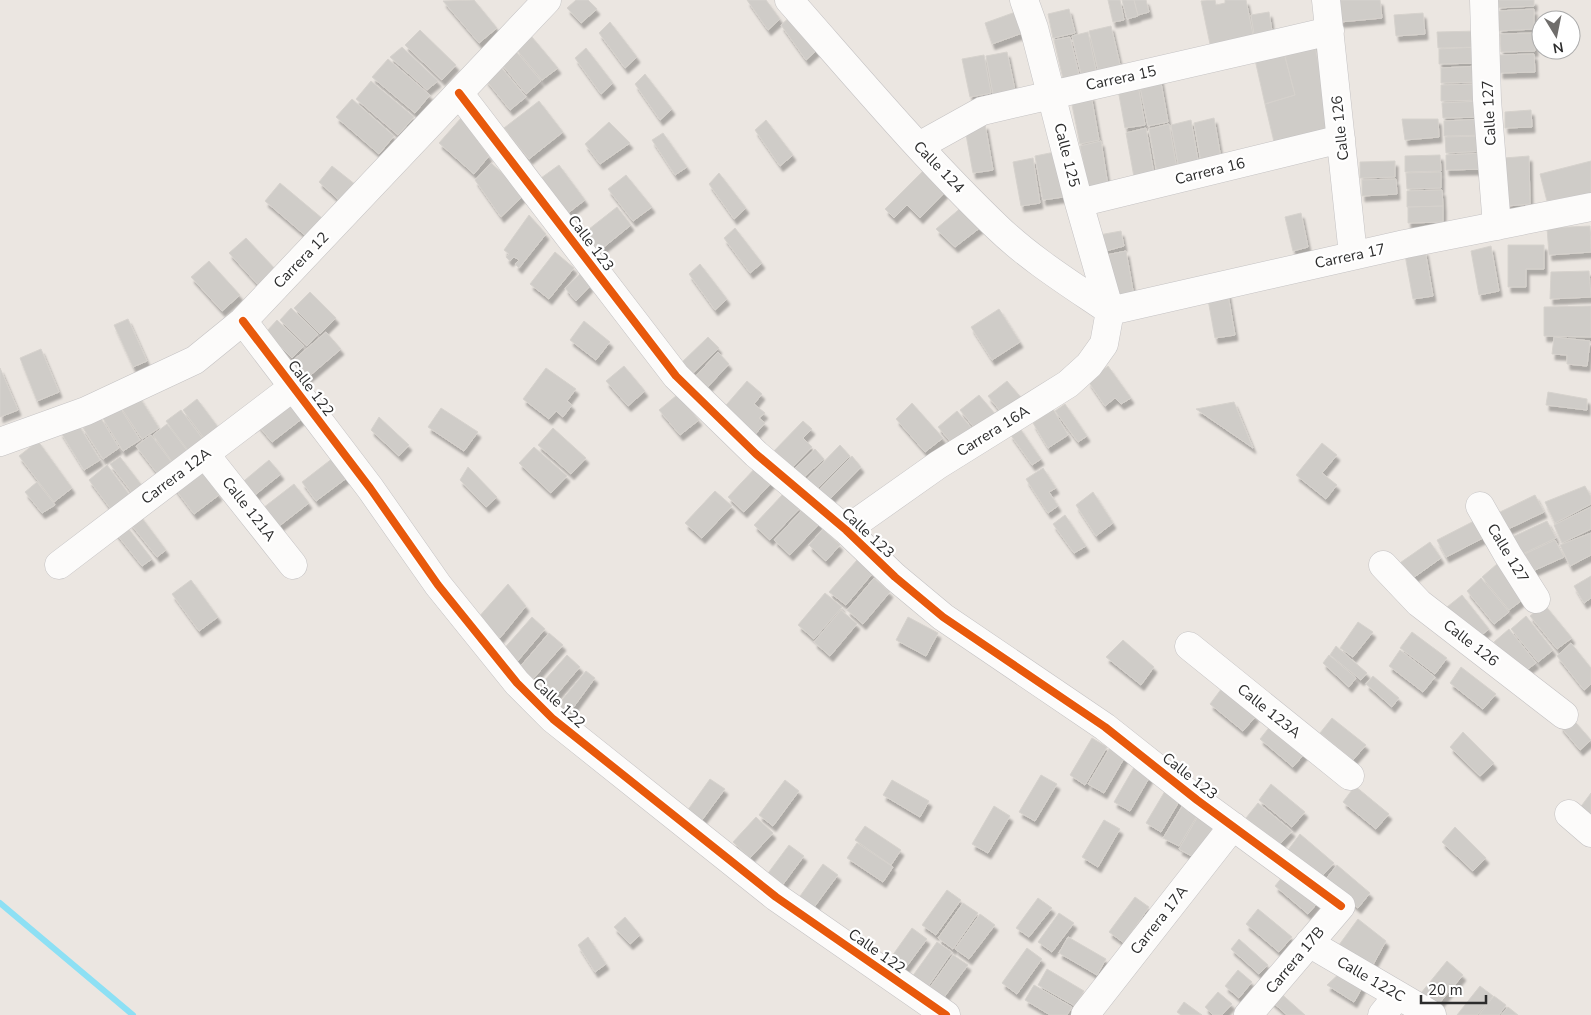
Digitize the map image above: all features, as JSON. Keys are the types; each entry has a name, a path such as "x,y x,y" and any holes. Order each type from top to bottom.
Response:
{"street":[{"name":"Carrera 12","path":"0,442 86,411 195,360 243,322 547,0"},
{"name":"Calle 124","path":"789,0 919,146 998,228 1071,284 1110,311"},
{"name":"Calle 125","path":"1024,0 1034,28 1052,93 1079,203 1110,311"},
{"name":"Calle 126","path":"1326,0 1353,255"},
{"name":"Calle 127","path":"1484,0 1488,100 1497,226"},
{"name":"Carrera 15","path":"919,146 982,111 1052,93 1330,31"},
{"name":"Calle 123","path":"459,94 676,376 756,454 846,530 895,577 943,617 1105,728 1341,906"},
{"name":"Carrera 16","path":"1079,203 1341,139"},
{"name":"Carrera 17","path":"1110,311 1353,255 1591,207"},
{"name":"Carrera 16A","path":"846,530 938,465 1073,380 1089,365 1104,344 1110,311"},
{"name":"Calle 122","path":"243,322 370,488 438,585 517,683 552,719 776,897 946,1015"},
{"name":"Carrera 12A","path":"58,565 293,387"},
{"name":"Calle 121A","path":"205,454 292,565"},
{"name":"Calle 127","path":"1480,506 1536,599"},
{"name":"Calle 126","path":"1383,565 1419,602 1564,716"},
{"name":"Calle 123A","path":"1189,646 1350,776"},
{"path":"1569,814 1591,833"},
{"name":"Carrera 17A","path":"1085,1015 1233,826"},
{"name":"Carrera 17B","path":"1248,1015 1341,906"},
{"name":"Calle 122C","path":"1309,943 1390,1005 1432,1015"}],"building":[{"path":"474,0 497,28 479,43 443,1"},
{"path":"576,0 588,0 597,9 581,23 567,8"},
{"path":"747,0 766,0 780,19 768,30"},
{"path":"1108,0 1120,0 1124,20 1113,22"},
{"path":"1122,0 1134,0 1138,16 1127,19"},
{"path":"1134,0 1146,0 1149,12 1138,15"},
{"path":"1215,0 1216,5 1225,3 1225,0 1246,0 1253,35 1210,44 1201,1"},
{"path":"1339,0 1380,0 1382,18 1340,22"},
{"path":"1498,0 1534,0 1534,6 1498,8"},
{"path":"1069,9 1075,33 1053,38 1048,14"},
{"path":"1534,9 1531,10 1531,29 1499,31 1498,11"},
{"path":"1021,10 1028,31 992,44 985,23"},
{"path":"1269,12 1272,31 1254,34 1251,15"},
{"path":"1423,13 1425,34 1396,36 1394,15"},
{"path":"792,15 818,49 806,60 781,25"},
{"path":"610,22 637,57 625,68 599,33"},
{"path":"1111,26 1121,69 1099,74 1089,31"},
{"path":"420,30 456,65 442,80 405,45"},
{"path":"1477,31 1478,47 1438,48 1437,32"},
{"path":"1088,32 1097,75 1082,78 1072,36"},
{"path":"1531,33 1531,51 1501,52 1500,34"},
{"path":"532,37 558,68 542,80 516,49"},
{"path":"1070,37 1080,79 1064,83 1054,40"},
{"path":"1314,42 1332,130 1275,146 1265,104 1295,95 1283,49"},
{"path":"402,47 438,81 427,90 390,57"},
{"path":"1479,47 1479,63 1439,64 1439,49"},
{"path":"586,48 613,83 601,94 575,58"},
{"path":"1283,49 1295,95 1265,104 1254,55"},
{"path":"515,50 541,81 526,94 500,62"},
{"path":"1007,52 1015,90 993,94 986,56"},
{"path":"1531,54 1531,60 1534,60 1535,72 1500,73 1500,55"},
{"path":"984,55 991,93 970,97 962,59"},
{"path":"388,59 430,95 415,113 372,77"},
{"path":"500,66 526,97 510,110 485,79"},
{"path":"1480,66 1481,82 1441,83 1441,68"},
{"path":"645,74 672,109 660,120 635,84"},
{"path":"1160,77 1168,122 1148,126 1139,82"},
{"path":"1137,79 1145,125 1125,128 1117,84"},
{"path":"371,81 414,117 398,135 356,99"},
{"path":"1481,84 1481,100 1441,101 1441,85"},
{"path":"1091,95 1099,140 1080,144 1071,100"},
{"path":"352,99 394,136 379,154 336,117"},
{"path":"539,101 563,132 529,159 504,128"},
{"path":"1482,101 1483,117 1443,118 1442,103"},
{"path":"1531,110 1532,127 1505,128 1505,112"},
{"path":"461,118 489,156 474,174 439,143"},
{"path":"1214,118 1222,164 1202,167 1194,123"},
{"path":"1402,119 1438,119 1439,137 1405,140"},
{"path":"1484,119 1484,135 1444,136 1444,121"},
{"path":"766,120 793,155 780,166 755,130"},
{"path":"1191,120 1199,166 1179,169 1171,125"},
{"path":"609,122 630,143 600,164 585,144"},
{"path":"985,124 993,170 973,173 965,129"},
{"path":"1169,124 1177,169 1157,173 1149,129"},
{"path":"1146,128 1154,174 1134,177 1126,133"},
{"path":"663,133 687,167 675,175 652,140"},
{"path":"1485,136 1485,151 1446,153 1445,137"},
{"path":"1101,141 1108,186 1089,190 1080,146"},
{"path":"1055,152 1063,197 1043,200 1035,156"},
{"path":"1485,153 1486,169 1446,170 1446,155"},
{"path":"1440,155 1441,171 1405,172 1405,156"},
{"path":"1529,156 1530,204 1507,206 1504,158"},
{"path":"1033,158 1040,203 1021,206 1013,162"},
{"path":"1395,161 1395,177 1360,178 1360,162"},
{"path":"1591,161 1591,193 1547,201 1540,174"},
{"path":"491,163 525,194 501,217 475,180"},
{"path":"559,165 585,200 568,213 541,178"},
{"path":"332,166 356,185 341,202 319,182"},
{"path":"925,169 947,190 920,218 907,205 894,218 885,209"},
{"path":"1441,172 1441,188 1407,189 1406,173"},
{"path":"719,173 746,208 734,219 709,184"},
{"path":"626,175 652,207 633,221 608,189"},
{"path":"1396,179 1397,194 1362,196 1362,180"},
{"path":"280,183 323,219 307,237 265,201"},
{"path":"1442,190 1443,206 1407,207 1407,191"},
{"path":"963,206 981,227 955,247 936,229"},
{"path":"1443,206 1443,222 1408,223 1408,207"},
{"path":"617,207 631,225 599,251 584,233"},
{"path":"1301,213 1308,247 1293,251 1285,217"},
{"path":"529,215 546,234 519,268 515,264 519,260 514,257 510,261 506,257 509,254 504,250"},
{"path":"1590,226 1591,252 1549,255 1547,228"},
{"path":"735,228 762,263 750,273 724,238"},
{"path":"1121,231 1124,246 1102,252 1099,235"},
{"path":"246,238 277,271 260,287 229,253"},
{"path":"1508,245 1544,245 1544,269 1526,269 1526,287 1508,287"},
{"path":"1491,246 1499,291 1479,295 1471,251"},
{"path":"1425,250 1433,296 1413,299 1405,255"},
{"path":"1126,251 1134,296 1114,299 1106,255"},
{"path":"555,252 574,268 549,299 530,284"},
{"path":"209,261 240,295 222,311 191,277"},
{"path":"700,264 727,299 715,310 689,274"},
{"path":"1589,271 1591,297 1550,299 1551,272"},
{"path":"581,273 590,286 576,301 565,288"},
{"path":"1227,289 1235,335 1215,338 1207,294"},
{"path":"310,292 336,318 320,334 294,308"},
{"path":"1591,306 1591,337 1544,336 1544,307"},
{"path":"291,308 318,334 307,346 280,320"},
{"path":"999,309 1020,342 992,360 971,327"},
{"path":"128,319 147,361 133,367 114,325"},
{"path":"277,320 304,346 292,358 266,332"},
{"path":"584,321 610,342 596,360 570,340"},
{"path":"326,332 341,349 306,379 291,362"},
{"path":"708,337 719,348 690,376 679,365"},
{"path":"1554,337 1590,341 1587,366 1567,364 1567,355 1552,354"},
{"path":"41,349 59,392 37,401 20,358"},
{"path":"718,352 729,364 705,390 693,379"},
{"path":"624,366 645,391 628,406 606,381"},
{"path":"1108,366 1131,398 1121,404 1115,398 1105,406 1088,381"},
{"path":"0,368 18,410 0,417"},
{"path":"546,368 576,389 567,401 572,405 563,417 556,411 549,419 523,399"},
{"path":"747,381 762,394 754,404 765,413 759,418 765,423 752,438 721,411"},
{"path":"1007,381 1024,401 1005,417 988,396"},
{"path":"1548,392 1587,399 1587,410 1546,405"},
{"path":"138,395 159,428 142,439 120,406"},
{"path":"677,395 699,420 680,435 659,410"},
{"path":"979,395 996,415 977,431 960,410"},
{"path":"197,399 221,431 207,442 183,410"},
{"path":"289,399 303,418 272,442 257,424"},
{"path":"1234,402 1253,448 1196,409"},
{"path":"912,403 943,438 925,452 896,419"},
{"path":"1065,404 1087,436 1078,442 1055,411"},
{"path":"119,406 140,440 123,451 102,417"},
{"path":"441,408 478,432 464,451 428,427"},
{"path":"1053,409 1068,435 1048,448 1033,423"},
{"path":"181,410 205,442 190,453 166,421"},
{"path":"957,411 974,431 955,447 938,427"},
{"path":"100,417 119,448 103,459 83,428"},
{"path":"379,417 409,445 399,456 371,430"},
{"path":"76,421 100,460 84,470 60,431"},
{"path":"803,421 812,429 803,438 812,447 789,471 771,454"},
{"path":"167,424 191,456 176,467 153,435"},
{"path":"1019,427 1041,459 1032,465 1010,434"},
{"path":"553,428 586,458 571,474 538,445"},
{"path":"151,435 175,467 160,477 136,446"},
{"path":"38,441 72,488 54,502 19,456"},
{"path":"1322,443 1337,455 1322,473 1337,485 1326,499 1296,475"},
{"path":"840,445 850,456 817,489 807,479"},
{"path":"534,447 567,476 551,493 519,463"},
{"path":"815,449 824,459 803,478 794,469"},
{"path":"852,456 861,467 829,500 819,490"},
{"path":"120,457 147,492 137,499 110,464"},
{"path":"333,458 348,477 316,501 302,482"},
{"path":"269,460 281,474 250,499 239,485"},
{"path":"107,465 135,502 116,516 89,480"},
{"path":"758,465 774,480 744,512 728,497"},
{"path":"198,467 219,495 194,514 173,486"},
{"path":"468,467 497,497 486,507 460,480"},
{"path":"1043,468 1056,488 1049,492 1058,506 1048,513 1026,479"},
{"path":"37,482 55,505 42,513 25,492"},
{"path":"294,484 309,503 278,527 263,508"},
{"path":"1585,486 1591,497 1591,504 1555,523 1545,502"},
{"path":"715,491 732,506 702,538 685,523"},
{"path":"1093,492 1113,523 1096,536 1076,505"},
{"path":"784,493 800,508 770,540 754,525"},
{"path":"1535,495 1544,512 1504,531 1496,514"},
{"path":"1591,507 1591,529 1562,543 1554,525"},
{"path":"804,508 820,523 790,555 774,540"},
{"path":"139,514 166,550 157,557 129,522"},
{"path":"1065,515 1086,546 1074,553 1053,524"},
{"path":"1476,520 1485,537 1446,557 1437,540"},
{"path":"1547,521 1556,538 1516,557 1508,539"},
{"path":"124,523 152,559 142,566 114,531"},
{"path":"823,529 840,545 826,561 809,545"},
{"path":"1591,533 1591,555 1570,566 1560,545"},
{"path":"1555,540 1564,557 1524,575 1516,558"},
{"path":"1430,542 1441,558 1406,583 1394,567"},
{"path":"857,560 873,573 846,605 829,592"},
{"path":"1497,564 1525,598 1509,610 1482,577"},
{"path":"1591,576 1591,598 1584,603 1574,586"},
{"path":"874,578 890,592 863,624 847,610"},
{"path":"1481,578 1509,612 1494,624 1467,591"},
{"path":"191,580 218,617 199,631 172,594"},
{"path":"508,584 526,606 500,638 477,619"},
{"path":"825,593 842,607 814,639 798,625"},
{"path":"1462,595 1489,629 1474,641 1447,607"},
{"path":"1544,604 1572,638 1557,649 1530,616"},
{"path":"841,610 857,624 830,656 814,642"},
{"path":"1526,616 1553,650 1538,662 1511,629"},
{"path":"532,617 545,629 516,663 502,651"},
{"path":"908,617 938,633 926,656 896,640"},
{"path":"1358,622 1373,632 1353,657 1340,648"},
{"path":"1509,629 1536,663 1521,674 1494,642"},
{"path":"1412,632 1447,658 1435,674 1400,648"},
{"path":"549,633 563,645 533,679 519,668"},
{"path":"1123,640 1154,667 1141,685 1106,657"},
{"path":"1571,643 1591,668 1591,684 1584,690 1557,656"},
{"path":"1336,646 1367,673 1361,680 1330,655"},
{"path":"1400,650 1435,677 1423,692 1389,666"},
{"path":"567,655 580,667 551,701 537,689"},
{"path":"1329,655 1356,678 1349,687 1323,663"},
{"path":"1461,667 1496,694 1483,709 1450,683"},
{"path":"586,671 595,678 567,716 556,707"},
{"path":"1373,676 1399,698 1392,707 1366,684"},
{"path":"1222,688 1256,716 1243,731 1210,704"},
{"path":"1570,716 1591,740 1580,750 1560,726"},
{"path":"1332,718 1366,745 1353,760 1320,733"},
{"path":"1272,724 1306,752 1293,767 1260,739"},
{"path":"1463,732 1494,763 1480,776 1450,747"},
{"path":"1092,738 1107,747 1085,785 1070,775"},
{"path":"1111,746 1126,755 1104,793 1088,784"},
{"path":"1136,764 1152,773 1130,811 1114,802"},
{"path":"1041,775 1057,784 1035,821 1019,812"},
{"path":"710,779 725,789 699,824 685,814"},
{"path":"785,780 799,791 773,826 759,815"},
{"path":"892,780 929,801 920,817 883,795"},
{"path":"1271,784 1305,812 1292,827 1259,800"},
{"path":"1168,786 1183,795 1161,832 1146,823"},
{"path":"1355,786 1389,814 1376,829 1343,802"},
{"path":"1591,793 1591,815 1576,813"},
{"path":"1186,800 1201,809 1179,846 1163,838"},
{"path":"1258,803 1292,831 1279,845 1246,818"},
{"path":"994,806 1010,816 988,853 972,844"},
{"path":"1201,811 1217,821 1195,858 1179,849"},
{"path":"756,817 773,833 750,858 733,842"},
{"path":"1104,820 1120,829 1098,867 1082,857"},
{"path":"865,826 901,850 891,865 855,840"},
{"path":"1455,827 1486,858 1473,871 1442,842"},
{"path":"1300,834 1334,863 1321,877 1288,850"},
{"path":"857,843 893,867 883,882 847,858"},
{"path":"789,845 804,856 778,891 763,880"},
{"path":"823,864 838,875 812,910 798,899"},
{"path":"1337,865 1370,893 1358,908 1325,880"},
{"path":"1287,871 1321,899 1308,914 1275,886"},
{"path":"947,890 961,900 936,935 922,925"},
{"path":"1135,897 1149,907 1124,943 1109,932"},
{"path":"1038,898 1052,908 1029,937 1016,928"},
{"path":"963,903 978,913 953,949 938,938"},
{"path":"1258,909 1292,937 1279,952 1246,924"},
{"path":"1059,913 1074,923 1052,952 1038,942"},
{"path":"980,914 995,925 969,959 955,949"},
{"path":"625,917 640,935 630,944 614,927"},
{"path":"1358,919 1386,941 1369,972 1336,949"},
{"path":"912,928 927,939 901,974 887,963"},
{"path":"588,937 606,964 595,972 578,945"},
{"path":"1068,937 1106,959 1097,975 1059,953"},
{"path":"1239,939 1268,965 1259,974 1231,949"},
{"path":"937,942 952,952 927,988 912,977"},
{"path":"1027,948 1042,959 1017,994 1002,983"},
{"path":"953,955 968,965 942,1000 928,990"},
{"path":"1447,961 1463,975 1437,1006 1421,993"},
{"path":"1047,969 1084,991 1075,1006 1038,985"},
{"path":"1238,970 1252,982 1239,998 1225,986"},
{"path":"1343,970 1363,986 1354,1002 1327,985"},
{"path":"1034,985 1072,1007 1067,1015 1050,1015 1025,1000"},
{"path":"1480,986 1493,996 1477,1015 1457,1015"},
{"path":"1277,990 1305,1015 1287,1015 1269,999"},
{"path":"1218,992 1232,1004 1222,1015 1213,1015 1205,1007"},
{"path":"1494,996 1506,1005 1499,1015 1479,1015"},
{"path":"1184,1002 1202,1015 1181,1015 1177,1012"},
{"path":"1508,1007 1518,1015 1501,1015"}],"waterway":[{"path":"0,903 133,1015"}],"cycle path":[{"path":"459,93 676,376 756,454 846,530 895,577 943,617 1105,727 1197,800 1341,906"},
{"path":"243,321 370,488 438,585 517,683 553,719 776,897 946,1015"}]}
